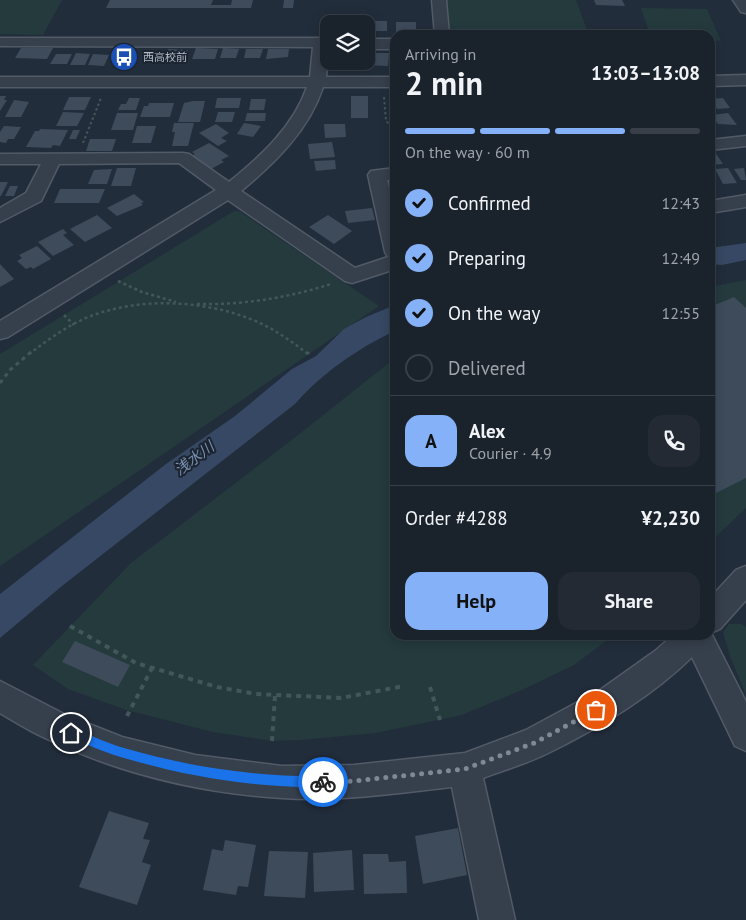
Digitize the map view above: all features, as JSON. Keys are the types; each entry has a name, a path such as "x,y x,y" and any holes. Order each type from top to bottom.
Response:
{"street":[{"path":"439,0 442,30"},
{"path":"740,0 746,9"},
{"path":"0,42 320,43"},
{"path":"375,44 390,44"},
{"path":"0,331 229,191 257,169 290,134 318,82 320,70"},
{"path":"715,81 746,80"},
{"path":"0,82 318,82 389,87"},
{"path":"715,144 746,141"},
{"path":"0,159 183,158 352,276 390,264"},
{"path":"0,216 34,197 52,159"},
{"path":"390,174 377,175 390,231"},
{"path":"715,206 746,201"},
{"path":"715,613 746,579"},
{"path":"5,706 122,753 195,771 282,782 354,781 465,769 534,743 611,701 666,662 690,640"},
{"path":"698,640 746,735"},
{"path":"465,769 497,920"}],"path":[{"path":"389,87 386,120 390,124"},
{"path":"77,159 102,95"},
{"path":"0,383 6,375 36,348 92,316 123,308 151,304 210,304 266,300 294,295 352,276"},
{"path":"114,278 151,295 252,319 282,335 309,354"},
{"path":"60,312 74,325"},
{"path":"70,626 136,663 217,687 256,694 341,698 404,686"},
{"path":"127,716 152,668"},
{"path":"430,687 440,720"},
{"path":"272,741 275,695"}],"green space":[{"path":"0,0 62,0 43,35 0,34"},
{"path":"444,0 576,0 587,30 448,30"},
{"path":"641,8 707,9 721,41 715,40 715,30 648,30"},
{"path":"234,211 239,211 379,306 0,566 0,354"},
{"path":"746,280 746,508 715,537 715,286"},
{"path":"390,362 390,640 607,640 574,665 522,690 462,715 376,733 300,740 272,741 213,732 126,710 68,689 33,665 131,563"},
{"path":"729,624 741,624 746,627 746,695 730,656 723,632"}],"water":[{"path":"746,243 746,260 722,265 715,264 715,247"},
{"name":"浅水川","path":"390,307 390,334 367,345 328,372 295,404 62,586 0,638 0,594 166,464 235,416 292,369 316,356 344,329"}],"building":[{"path":"110,0 213,0 211,5 231,5 232,0 253,0 251,8 106,8"},
{"path":"284,0 294,0 293,8 283,8"},
{"path":"594,0 622,0 625,6 596,5"},
{"path":"375,21 387,21 387,31 375,31"},
{"path":"396,22 416,22 416,30 396,30"},
{"path":"21,48 53,48 47,59 15,58"},
{"path":"196,48 218,49 215,59 192,59"},
{"path":"223,48 239,49 236,58 220,58"},
{"path":"168,49 188,50 183,62 171,61 172,58 165,58"},
{"path":"246,49 263,49 260,58 244,58"},
{"path":"268,49 289,49 288,57 266,59"},
{"path":"76,53 90,54 85,65 70,65"},
{"path":"375,53 389,53 388,66 375,65"},
{"path":"56,54 72,54 67,64 50,64"},
{"path":"93,54 109,55 104,66 88,65"},
{"path":"0,96 6,96 4,100 7,100 0,111"},
{"path":"351,96 368,96 368,118 351,118"},
{"path":"69,97 91,97 85,110 63,110"},
{"path":"129,98 140,98 136,110 118,110 121,104 126,104"},
{"path":"217,98 241,98 239,108 215,108"},
{"path":"723,98 730,108 717,109 715,99"},
{"path":"251,99 266,99 264,110 249,110"},
{"path":"14,100 29,102 21,117 5,117"},
{"path":"205,101 200,122 178,122 184,103"},
{"path":"149,103 174,103 170,117 140,117 144,106 148,106"},
{"path":"63,112 84,113 77,126 56,126"},
{"path":"218,112 235,112 232,122 215,122"},
{"path":"117,113 138,113 133,130 111,130"},
{"path":"247,113 266,113 265,121 245,121"},
{"path":"728,113 737,125 718,124 715,120 715,115"},
{"path":"174,123 194,123 188,146 172,146 175,132 172,132"},
{"path":"244,123 261,126 253,137 237,134"},
{"path":"216,124 229,133 221,138 227,141 218,146 199,133"},
{"path":"324,124 345,124 346,137 325,138"},
{"path":"4,126 21,127 14,139 8,139 6,143 0,142 0,132"},
{"path":"137,126 156,126 151,143 132,143"},
{"path":"40,129 68,130 60,146 53,145 51,148 26,147 35,131"},
{"path":"73,130 80,130 76,139 69,139"},
{"path":"90,139 116,139 112,151 86,151"},
{"path":"332,142 335,157 310,159 308,144"},
{"path":"209,143 229,156 221,160 224,162 211,169 191,156 195,154 192,152"},
{"path":"715,152 723,164 715,165"},
{"path":"335,160 336,169 316,171 314,161"},
{"path":"117,168 136,168 131,186 111,186"},
{"path":"728,168 737,183 723,184 715,169"},
{"path":"744,168 746,180 741,180 734,169"},
{"path":"112,169 107,184 88,184 94,170"},
{"path":"0,182 8,182 1,196 0,196"},
{"path":"10,186 18,186 14,196 5,196"},
{"path":"60,189 105,189 99,203 54,203"},
{"path":"134,194 144,202 141,203 143,205 117,216 107,208"},
{"path":"372,208 375,220 348,223 345,211"},
{"path":"97,215 112,228 85,242 70,229"},
{"path":"328,215 352,231 334,244 309,227"},
{"path":"63,229 67,233 63,235 74,245 53,256 38,242"},
{"path":"37,246 51,259 33,269 31,267 26,269 17,261 22,258 19,255"},
{"path":"0,264 14,279 0,287"},
{"path":"734,297 746,308 746,478 715,494 715,305"},
{"path":"75,641 130,665 118,687 62,662"},
{"path":"109,811 149,823 143,839 150,840 142,862 151,865 137,905 79,887"},
{"path":"458,828 467,875 423,884 415,836"},
{"path":"225,840 256,845 248,887 238,886 236,895 203,890 212,849 223,851"},
{"path":"352,850 354,890 314,892 313,853"},
{"path":"269,851 308,852 305,898 264,896"},
{"path":"363,854 388,854 389,862 406,861 407,893 364,894"}],"way so far":[{"path":"323,782 354,781 465,769 534,743 596,710"}],"place":[{"name":"西高校前","path":"124,57"}],"route":[{"path":"71,733 122,753 195,771 282,782 323,782"}]}
